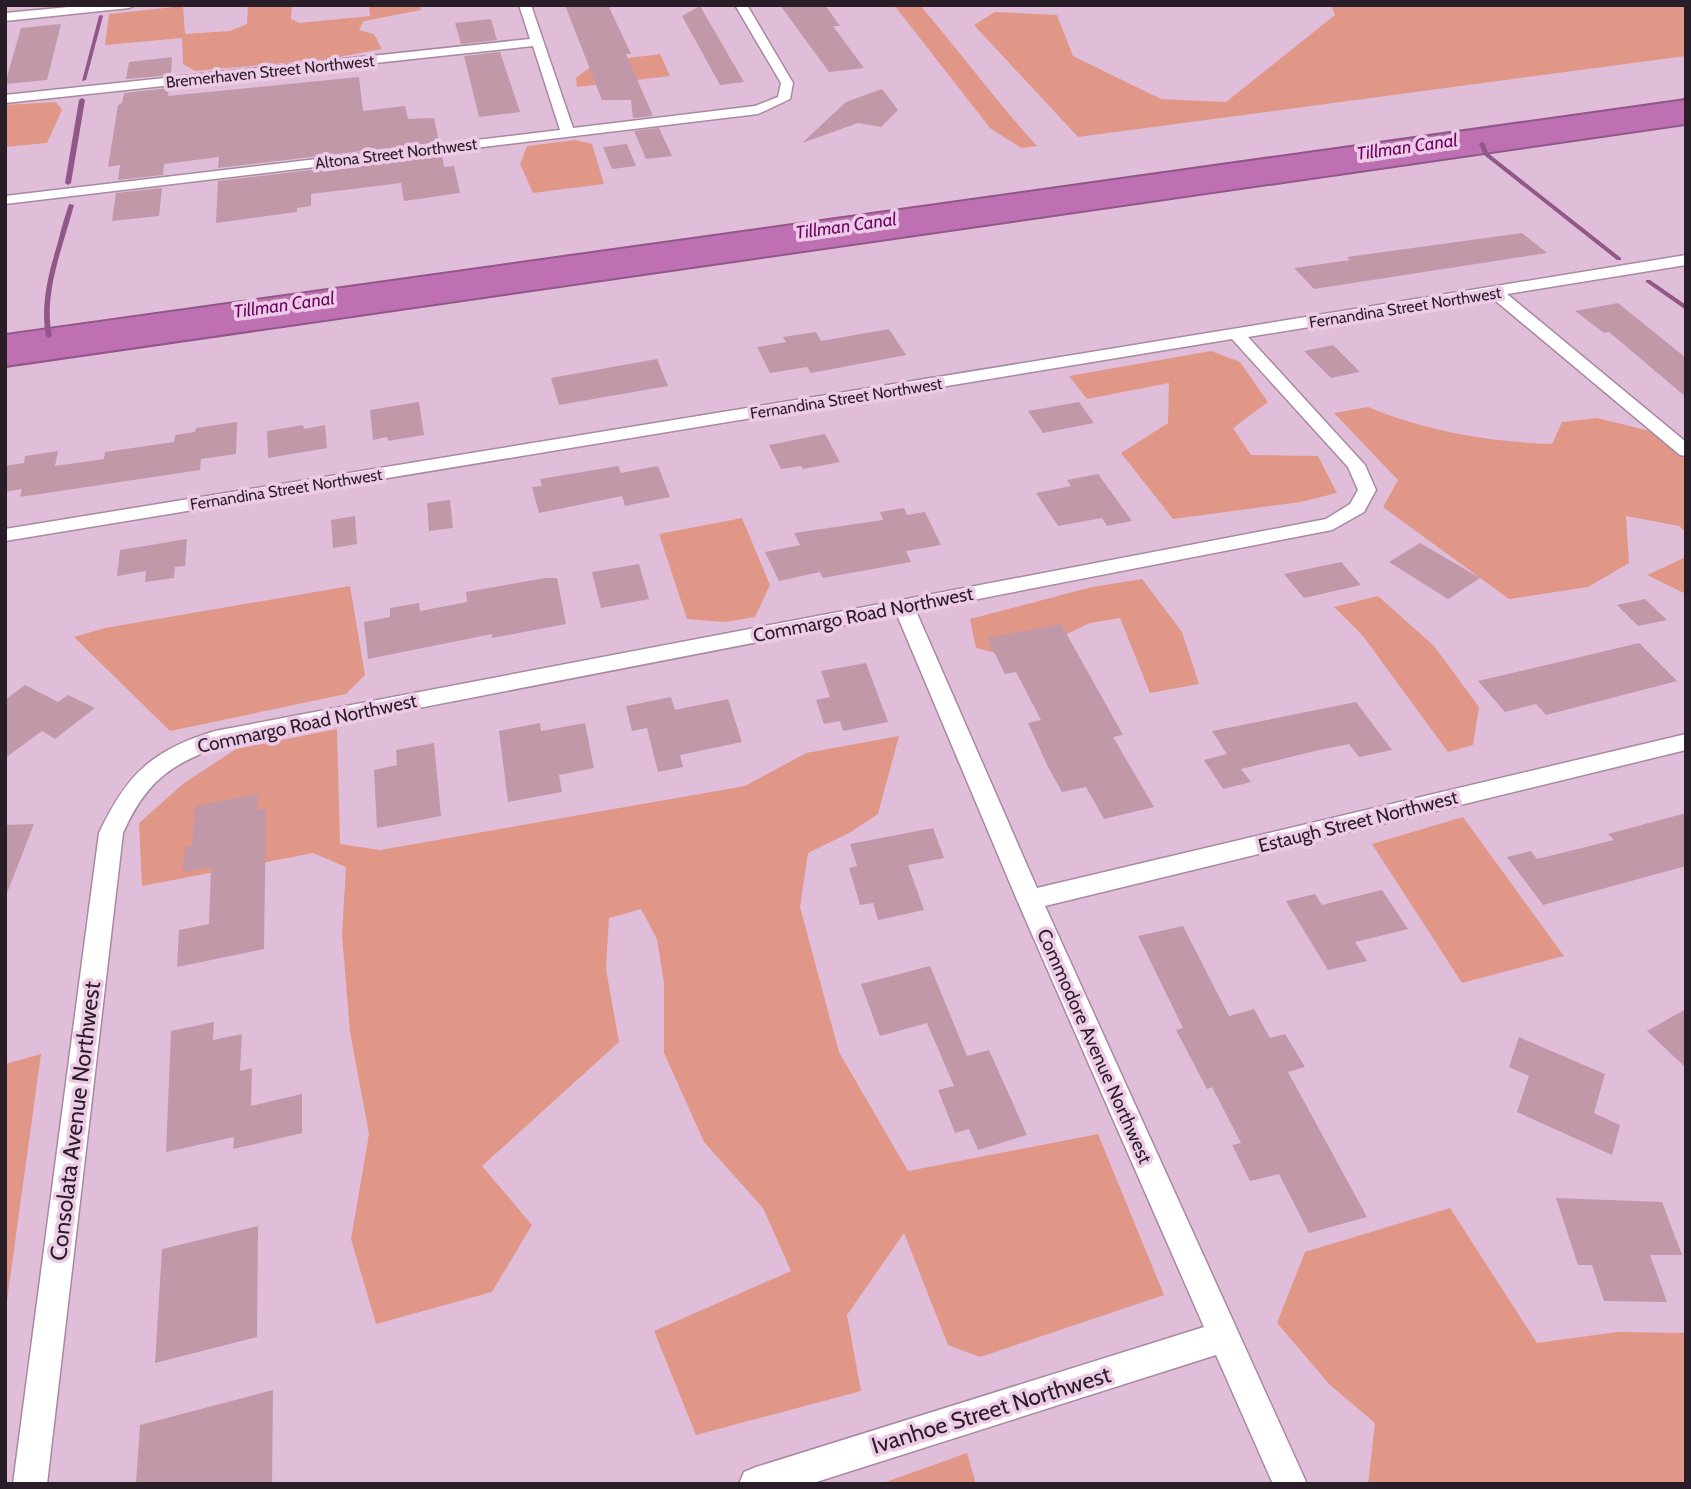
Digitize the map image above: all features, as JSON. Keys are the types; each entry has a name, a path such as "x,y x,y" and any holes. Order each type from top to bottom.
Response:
{"street":[{"path":"5,17 129,5"},
{"path":"525,5 535,42 568,133"},
{"name":"Altona Street Northwest","path":"5,200 758,110 784,99 788,83 741,5"},
{"name":"Bremerhaven Street Northwest","path":"5,99 535,42"},
{"name":"Fernandina Street Northwest","path":"5,535 1686,260"},
{"path":"1495,292 1686,451"},
{"name":"Commargo Road Northwest","path":"150,771 178,751 215,739 1332,524 1357,508 1367,490 1356,465 1236,334"},
{"name":"Commodore Avenue Northwest","path":"904,606 1030,900 1290,1484"},
{"name":"Estaugh Street Northwest","path":"1030,900 1686,741"},
{"name":"Consolata Avenue Northwest","path":"30,1484 111,833 127,796 150,771"},
{"name":"Ivanhoe Street Northwest","path":"756,1484 1226,1336"}],"shaded area":[{"path":"248,5 292,5 291,19 299,23 370,16 369,5 420,5 421,10 364,21 359,30 374,34 382,49 328,59 195,71 183,64 182,38 105,45 109,14 183,6 185,34 230,31 247,24"},
{"path":"894,5 920,5 1037,146 1021,148 990,128"},
{"path":"1331,5 1686,5 1686,56 1078,137 974,25 995,12 1057,15 1073,56 1161,99 1226,102 1335,15"},
{"path":"660,54 670,76 577,87 576,78 597,62"},
{"path":"56,102 62,110 47,143 5,147 5,105"},
{"path":"575,140 592,144 604,184 533,193 520,164 527,146"},
{"path":"1211,351 1240,362 1268,402 1233,428 1251,455 1318,456 1337,493 1301,502 1173,519 1121,453 1168,423 1169,383 1087,399 1069,376"},
{"path":"1368,407 1435,429 1529,443 1552,444 1562,422 1597,418 1650,431 1686,460 1686,532 1679,526 1626,516 1629,563 1588,587 1509,599 1383,507 1398,480 1334,413"},
{"path":"742,518 770,585 755,617 725,622 687,619 659,534"},
{"path":"1686,557 1686,594 1647,575"},
{"path":"1142,579 1182,632 1199,684 1150,693 1120,618 1090,623 1016,658 976,648 970,619 1092,587"},
{"path":"350,586 365,675 346,694 170,731 74,637 105,628"},
{"path":"1378,596 1434,646 1479,707 1473,745 1448,752 1363,636 1334,607"},
{"path":"337,729 340,844 380,850 745,786 806,753 899,736 878,814 851,832 808,853 800,907 839,1052 908,1171 1098,1134 1164,1295 980,1357 948,1345 904,1233 847,1315 861,1391 696,1435 654,1331 791,1271 763,1208 704,1142 664,1053 664,983 657,939 641,909 609,918 606,969 619,1042 482,1166 532,1225 492,1292 376,1324 351,1239 369,1134 350,1032 342,935 346,867 313,853 142,886 139,823 184,783 236,749"},
{"path":"1463,817 1564,956 1462,983 1372,844"},
{"path":"41,1054 5,1315 5,1064"},
{"path":"1450,1208 1537,1343 1617,1332 1686,1333 1686,1484 1368,1484 1375,1423 1330,1385 1277,1323 1305,1252"},
{"path":"967,1453 976,1484 880,1484"}],"water":[{"name":"Tillman Canal","path":"1686,99 1686,125 5,367 5,334"}],"building":[{"path":"565,5 608,5 631,54 626,54 653,116 633,118 631,100 602,100"},
{"path":"780,5 825,5 840,26 833,26 864,68 829,72"},
{"path":"700,6 744,82 720,85 682,16"},
{"path":"491,19 497,40 461,44 455,23"},
{"path":"61,24 47,80 5,84 21,28"},
{"path":"500,52 520,112 479,117 464,56"},
{"path":"172,57 171,75 126,79 129,62"},
{"path":"359,77 363,111 405,106 408,119 434,118 439,142 218,168 219,157 164,164 163,175 118,180 120,165 108,167 118,105 122,103 124,93 169,88 168,96"},
{"path":"882,89 898,110 881,127 858,123 802,143 846,102"},
{"path":"659,128 672,156 646,159 634,131"},
{"path":"627,144 636,166 612,169 603,147"},
{"path":"442,154 444,167 454,166 460,193 404,201 401,183 311,194 311,206 297,208 297,212 216,223 218,181"},
{"path":"162,188 159,216 112,221 116,193"},
{"path":"1522,233 1547,253 1314,289 1294,268 1350,260 1347,257"},
{"path":"1618,303 1686,358 1686,397 1609,332 1604,333 1575,311"},
{"path":"889,329 906,355 811,373 807,367 770,373 757,347 786,342 783,337 816,332 821,341"},
{"path":"1333,345 1360,372 1331,378 1304,351"},
{"path":"657,359 668,386 559,405 551,378"},
{"path":"419,402 424,435 388,441 387,437 373,440 370,410"},
{"path":"1079,402 1094,423 1043,433 1028,411"},
{"path":"237,422 236,454 201,459 200,470 20,497 22,489 5,492 5,466 24,463 25,456 58,451 55,466 104,459 105,452 174,442 175,435 195,432 196,428"},
{"path":"303,425 304,429 325,425 327,448 268,458 267,431"},
{"path":"825,434 840,462 803,469 801,466 781,469 769,445"},
{"path":"618,466 621,473 658,466 670,497 625,506 622,496 539,513 532,487 542,486 540,479"},
{"path":"1098,474 1132,521 1107,526 1102,518 1058,526 1036,493 1071,486 1067,480"},
{"path":"450,500 453,528 429,531 427,503"},
{"path":"904,508 907,515 925,512 941,545 906,551 911,562 823,578 820,572 779,581 765,552 800,545 794,533 883,520 880,512"},
{"path":"355,516 357,544 333,548 331,520"},
{"path":"187,539 185,566 175,567 174,578 145,582 146,571 117,576 120,550"},
{"path":"1420,543 1480,578 1448,599 1389,562"},
{"path":"1341,562 1361,585 1304,598 1284,574"},
{"path":"639,564 649,599 601,608 592,572"},
{"path":"557,578 566,624 492,638 492,634 368,659 364,622 390,617 390,608 419,603 420,611 467,602 466,592"},
{"path":"1645,599 1667,620 1638,626 1617,605"},
{"path":"1061,624 1123,735 1113,737 1154,807 1104,819 1086,787 1062,792 1048,767 1028,723 1041,720 1016,672 1005,674 987,638"},
{"path":"1639,643 1677,681 1546,715 1536,704 1505,712 1478,681"},
{"path":"866,663 888,722 843,731 840,721 824,724 816,700 830,697 821,671"},
{"path":"25,685 58,702 68,695 95,708 55,739 42,731 5,758 5,700"},
{"path":"671,697 675,710 728,699 742,742 680,755 683,767 658,772 647,728 632,731 626,706"},
{"path":"1356,702 1392,750 1359,757 1349,744 1315,751 1241,769 1251,782 1223,789 1204,760 1227,754 1212,731"},
{"path":"540,723 541,731 585,723 594,768 559,775 562,792 508,802 499,731"},
{"path":"434,743 441,816 377,828 374,770 397,765 396,750"},
{"path":"258,794 257,810 266,809 264,949 177,967 179,930 209,924 211,867 183,872 185,847 192,846 195,806"},
{"path":"1686,813 1686,866 1543,905 1507,857 1531,851 1537,859 1614,840 1608,834"},
{"path":"34,824 7,893 5,893 5,825"},
{"path":"933,828 944,858 908,865 924,910 878,920 873,903 860,905 849,868 857,866 850,844"},
{"path":"1382,890 1408,929 1355,942 1367,961 1328,970 1286,901 1315,894 1322,905"},
{"path":"1183,926 1229,1016 1254,1009 1270,1038 1285,1034 1305,1067 1288,1072 1367,1217 1309,1233 1279,1174 1250,1181 1232,1145 1241,1143 1212,1087 1207,1089 1176,1030 1183,1028 1138,936"},
{"path":"930,966 967,1056 989,1050 1027,1135 978,1150 969,1129 955,1133 938,1090 954,1086 927,1023 880,1036 861,984"},
{"path":"1686,1009 1686,1068 1647,1031"},
{"path":"214,1022 213,1040 242,1034 240,1071 252,1068 251,1106 302,1094 302,1133 233,1149 234,1137 166,1152 171,1031"},
{"path":"1519,1037 1605,1074 1594,1113 1620,1125 1612,1155 1517,1112 1529,1076 1509,1067"},
{"path":"1556,1198 1662,1202 1682,1255 1650,1255 1667,1302 1604,1301 1592,1265 1578,1265"},
{"path":"258,1226 257,1337 155,1363 162,1249"},
{"path":"273,1390 272,1484 136,1484 140,1425"}],"waterway":[{"path":"84,80 101,16"},
{"path":"68,183 82,100"},
{"path":"1482,144 1486,154 1619,259"},
{"path":"49,336 46,323 49,290 71,205"},
{"path":"1648,281 1686,308"}]}
